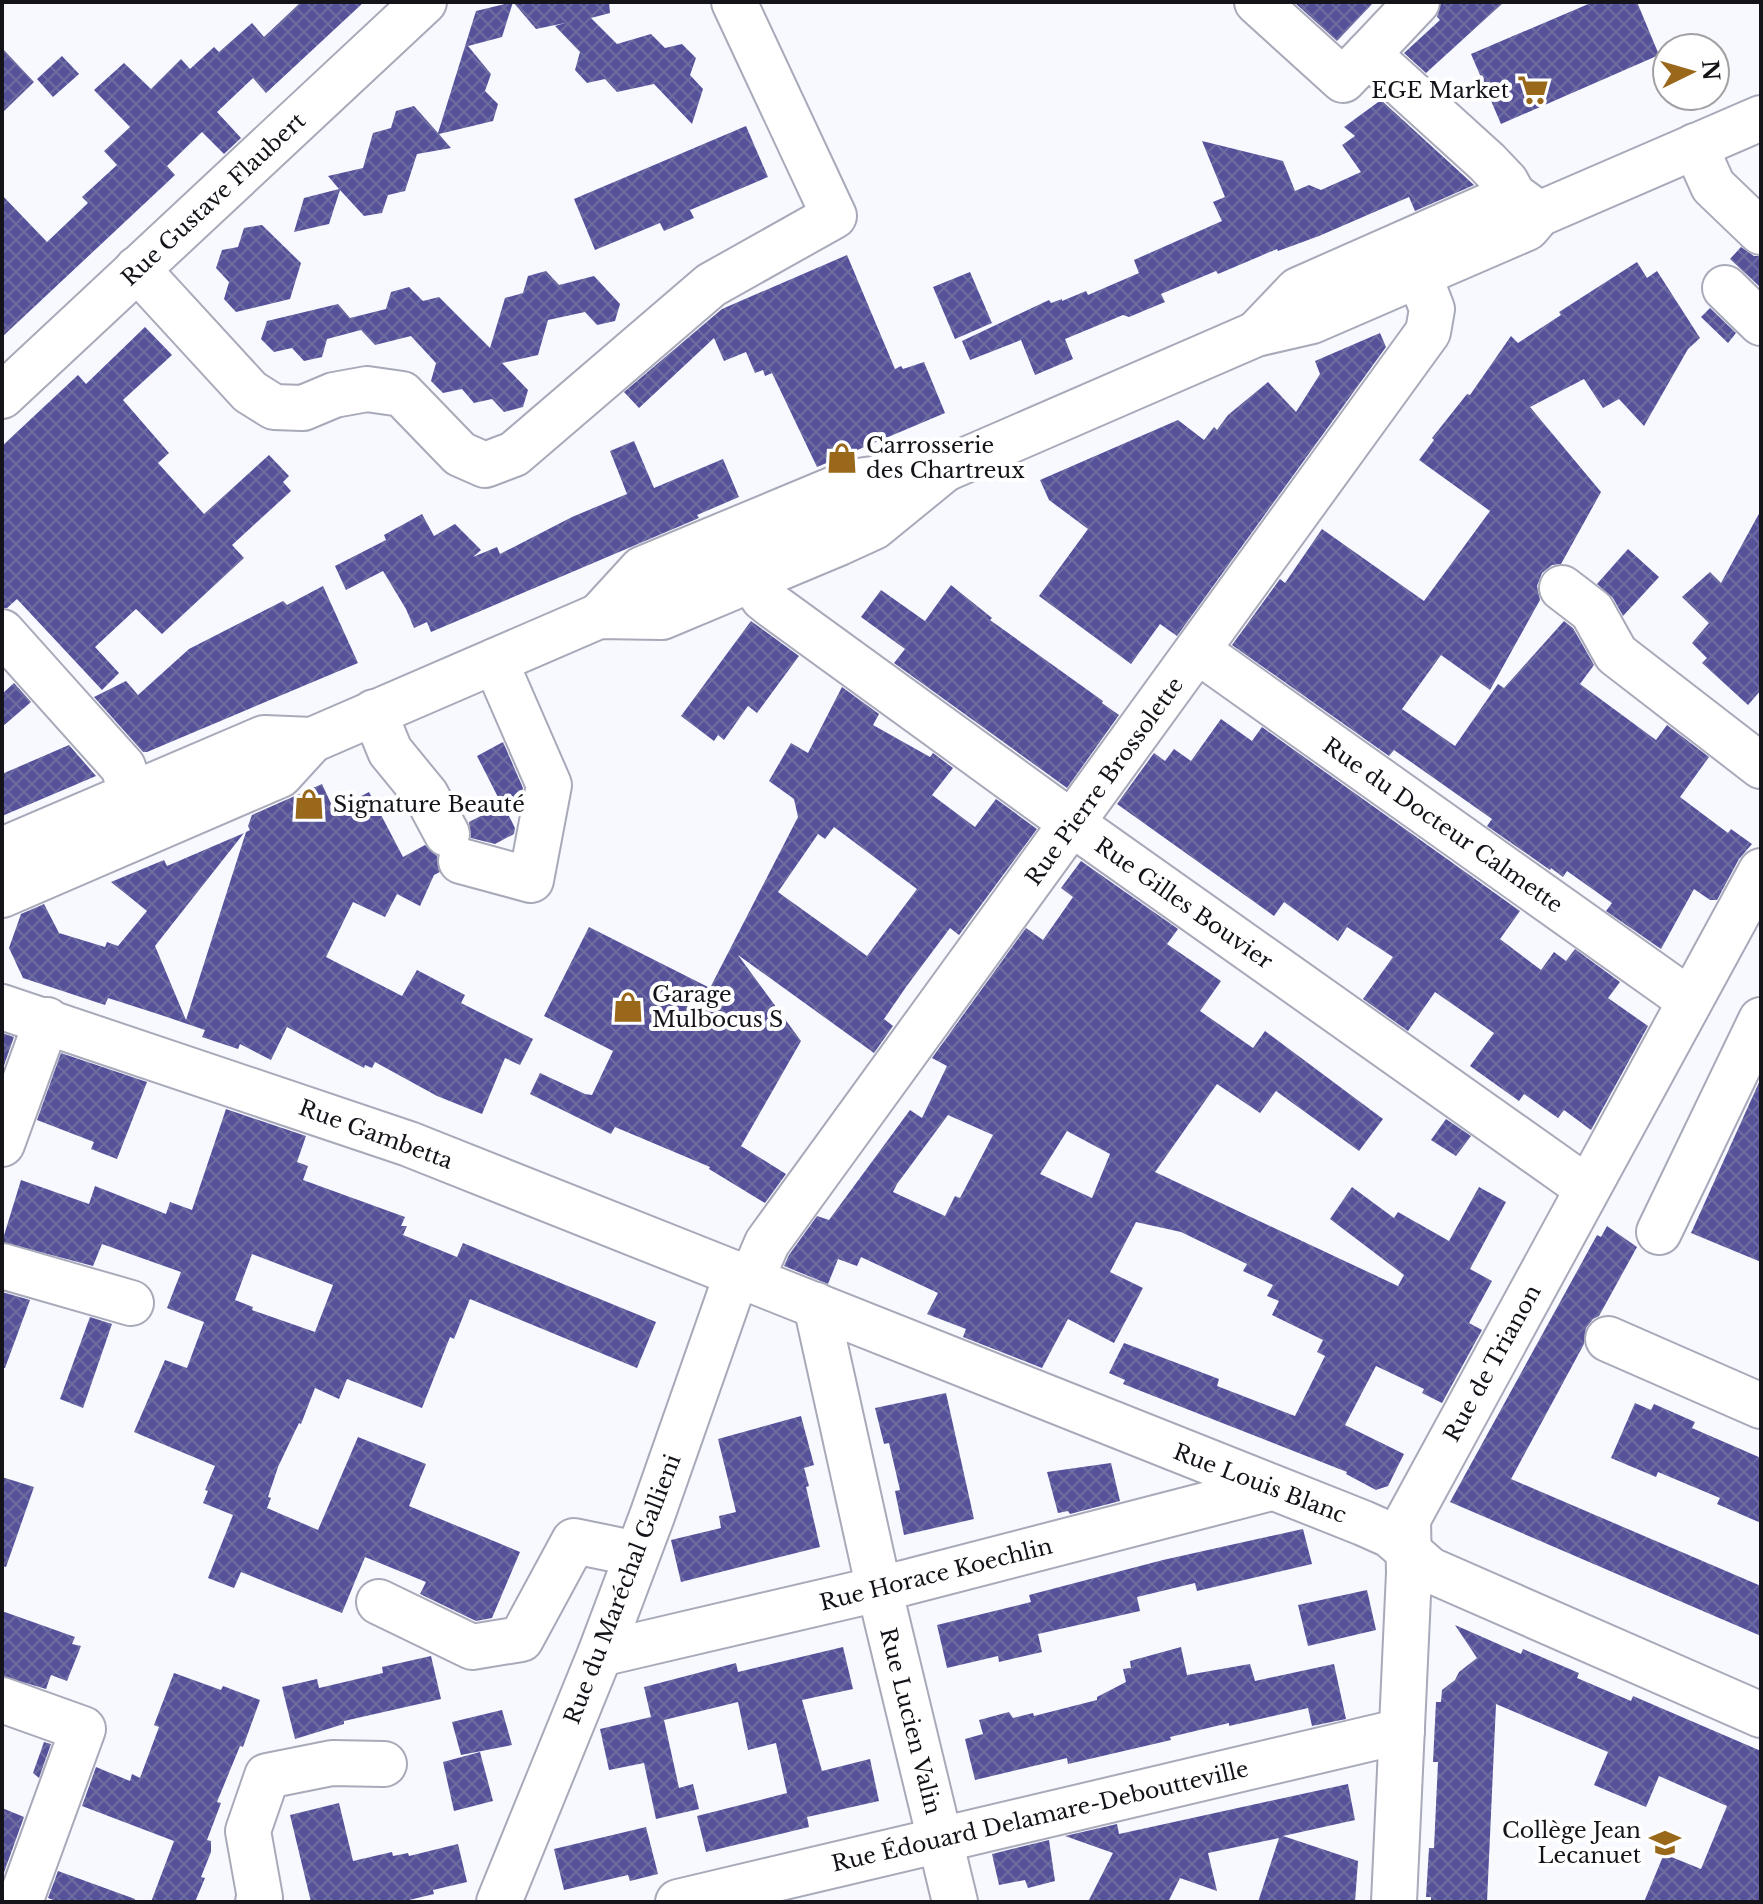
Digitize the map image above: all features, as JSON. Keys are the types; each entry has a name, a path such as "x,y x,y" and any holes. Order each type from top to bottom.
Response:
{"street":[{"name":"Rue Gustave Flaubert","path":"2,396 424,2"},
{"path":"137,269 250,392 274,407 303,408 334,395 367,389 402,394 460,454 485,465 514,454 711,285 834,216 734,2"},
{"path":"1257,2 1343,80 1417,2"},
{"path":"2,895 280,775 312,740 599,616 642,569 851,482 945,469 1256,334 1312,321 1527,228 1526,204 1506,182 1368,54"},
{"path":"1256,334 1298,290 1526,204 1695,146 1761,118"},
{"path":"1695,146 1713,186 1761,232"},
{"name":"Rue Pierre Brossolette","path":"745,1278 758,1264 767,1243 1428,332 1432,309 1419,275"},
{"path":"1725,288 1761,323"},
{"path":"599,616 662,617 753,580 874,527 945,469"},
{"name":"Rue Gilles Bouvier","path":"753,580 773,606 1073,824 1587,1188"},
{"path":"1562,588 1592,611 1616,654 1761,766"},
{"path":"2,632 123,767 132,794"},
{"name":"Rue du Docteur Calmette","path":"1198,651 1689,1000"},
{"path":"374,712 390,751 426,795 454,848 531,880 549,785 495,661"},
{"path":"2,850 264,738 312,740"},
{"name":"Rue de Trianon","path":"1394,1902 1408,1519 1761,871"},
{"name":"Rue Gambetta","path":"2,1007 409,1144 745,1278"},
{"path":"2,1144 47,1020"},
{"path":"1659,1232 1761,1020"},
{"path":"2,1266 131,1303"},
{"name":"Rue Louis Blanc","path":"745,1278 1390,1535 1430,1570 1761,1715"},
{"name":"Rue du Maréchal Gallieni","path":"499,1902 600,1654 726,1302 732,1288 745,1278"},
{"name":"Rue Lucien Valin","path":"816,1305 879,1588 955,1902"},
{"path":"1608,1339 1761,1406"},
{"name":"Rue Horace Koechlin","path":"600,1654 879,1588 1271,1488"},
{"path":"379,1602 472,1647 521,1639 574,1541 637,1554"},
{"path":"2,1700 83,1729 20,1902"},
{"name":"Rue Édouard Delamare-Deboutteville","path":"678,1902 1402,1731"},
{"path":"258,1902 260,1898 248,1831 267,1776 332,1763 384,1764"}],"building":[{"path":"301,2 364,2 266,93 253,78 217,112 241,138 224,154 202,132 167,166 175,175 2,337 2,195 47,242 88,203 82,197 117,165 104,151 130,127 94,90 124,63 151,89 181,59 190,69 214,47 219,52 252,23 264,37"},
{"path":"513,2 502,37 468,46 491,74 485,91 498,104 493,121 439,134 451,148 417,154 405,191 388,195 382,213 364,216 340,190 329,224 294,232 304,198 339,189 328,176 363,168 373,133 391,128 396,111 414,106 438,133 476,11"},
{"path":"513,2 609,2 610,13 591,18 617,44 651,34 665,48 682,44 696,58 690,75 703,89 692,124 654,84 617,92 605,79 587,83 575,70 580,52 555,26 565,23 536,29"},
{"path":"1294,2 1374,2 1337,41"},
{"path":"1441,2 1504,2 1426,73 1404,53 1440,20 1437,17"},
{"name":"EGE Market","path":"1593,2 1637,2 1651,36 1651,58 1501,124 1471,54"},
{"path":"2,48 34,82 2,113"},
{"path":"62,56 79,74 53,97 37,79"},
{"path":"1381,100 1474,185 1415,211 1409,197 1319,236 1277,249 1218,274 1216,271 1161,294 1165,302 1065,339 1073,359 1035,375 1021,340 970,360 962,341 1049,300 1051,303 1062,301 1086,291 1088,295 1139,273 1134,260 1222,221 1213,202 1225,197 1202,141 1283,161 1295,191 1309,185 1321,190 1361,172 1342,145 1355,136 1344,127"},
{"path":"746,126 768,177 690,210 694,218 664,231 660,223 595,250 574,199"},
{"path":"262,225 301,263 290,299 236,312 224,299 229,282 216,268 222,250 238,247 244,228"},
{"path":"1741,247 1754,256 1761,256 1761,288 1730,259"},
{"path":"847,255 895,369 924,362 945,413 817,467 772,373 765,376 763,370 755,373 746,352 724,361 714,338 639,408 624,392 722,309"},
{"path":"1637,262 1647,278 1657,271 1700,338 1688,349 1644,426 1619,399 1603,408 1584,379 1530,407 1601,492 1561,564 1552,565 1542,573 1537,586 1540,600 1490,690 1441,655 1402,709 1455,746 1498,684 1504,688 1564,621 1573,628 1594,665 1580,684 1656,740 1667,725 1709,757 1680,797 1728,833 1731,829 1752,844 1739,859 1717,900 1710,900 1694,889 1661,949 1606,911 1612,903 1567,871 1563,877 1550,870 1487,826 1492,819 1394,750 1389,756 1232,645 1280,579 1285,583 1322,529 1424,601 1490,511 1419,460 1434,440 1432,438 1467,394 1470,395 1511,336 1518,343 1561,315 1559,312"},
{"path":"546,271 559,285 594,276 620,304 615,321 597,325 585,312 548,320 538,355 502,363 528,390 523,407 504,412 492,399 474,403 462,389 443,393 431,381 436,363 411,336 375,345 361,330 327,339 322,357 304,361 292,348 274,352 261,339 267,321 338,304 350,318 386,309 391,292 409,287 423,301 439,297 490,348 505,298 523,293 528,276"},
{"path":"970,272 992,323 955,339 933,287"},
{"path":"1710,308 1736,333 1728,343 1701,317"},
{"path":"145,327 172,355 123,400 169,453 158,463 204,514 269,455 289,476 283,482 291,491 232,545 244,558 162,634 136,609 95,647 119,673 102,690 17,599 7,608 2,608 2,446 78,375 86,384"},
{"path":"1380,333 1386,347 1177,636 1160,624 1131,664 1039,596 1088,529 1049,500 1040,480 1178,420 1204,440 1214,427 1217,430 1228,415 1268,382 1296,412 1320,374 1315,361"},
{"path":"634,441 654,488 723,459 739,497 697,515 699,518 431,632 427,622 414,628 383,571 346,590 335,566 386,540 384,535 422,514 434,536 455,524 481,550 473,557 497,547 500,554 572,517 627,494 610,451"},
{"path":"1761,510 1761,690 1748,705 1702,663 1707,658 1692,643 1709,623 1682,597 1710,572 1721,583"},
{"path":"1628,549 1659,577 1623,616 1613,598 1597,584"},
{"path":"951,585 992,618 990,620 1119,715 1067,788 894,663 905,649 861,617 881,590 925,621"},
{"path":"323,586 358,663 147,752 143,752 94,697 126,681 138,695 189,649 283,601 287,605"},
{"path":"751,621 799,656 757,713 748,706 724,740 718,735 714,741 681,716"},
{"path":"14,683 31,702 2,727 2,694"},
{"path":"842,687 879,714 873,725 930,757 933,753 953,768 932,795 975,827 996,799 1037,829 959,935 950,928 906,987 884,1019 893,1026 874,1053 738,955 801,1041 741,1146 786,1174 765,1203 710,1167 615,1127 611,1134 530,1094 540,1073 592,1095 613,1051 544,1016 589,927 710,988 798,817 794,799 769,781 791,743 808,753","holes":["834,827 917,889 867,956 778,892 818,834 825,839"]},
{"path":"1221,719 1252,741 1262,727 1520,911 1500,939 1541,970 1554,952 1566,961 1575,949 1620,982 1608,998 1648,1026 1591,1130 1564,1110 1558,1118 1524,1094 1519,1101 1470,1066 1494,1033 1435,992 1408,1031 1363,999 1393,957 1347,927 1338,941 1284,902 1274,916 1117,804 1154,753 1165,761 1174,749 1191,761"},
{"path":"503,742 523,788 521,800 505,808 515,828 514,834 495,844 471,838 469,822 502,805 477,756"},
{"path":"69,745 96,776 2,816 2,774"},
{"path":"322,784 334,810 369,792 403,857 425,845 437,856 440,872 434,875 420,906 397,894 385,917 353,902 326,957 402,996 417,970 465,995 461,1003 533,1039 520,1065 505,1058 482,1114 437,1096 375,1062 372,1068 365,1065 364,1068 287,1027 271,1060 240,1044 238,1049 202,1037 205,1030 161,1015 108,998 105,1005 23,978 9,948 21,914 44,904 59,933 105,947 107,942 118,946 147,911 111,882 164,860 167,866 244,833 155,946 186,1020 246,832 250,830 248,826 252,815"},
{"path":"1081,861 1178,929 1167,944 1221,981 1200,1011 1253,1048 1265,1031 1383,1119 1359,1151 1276,1091 1260,1113 1217,1084 1155,1172 1398,1286 1404,1275 1330,1219 1352,1187 1394,1218 1398,1212 1449,1241 1479,1187 1506,1202 1470,1269 1492,1281 1469,1323 1482,1330 1442,1403 1422,1393 1424,1389 1376,1366 1345,1425 1404,1454 1388,1486 1376,1490 1347,1472 1123,1384 1125,1380 1109,1373 1124,1343 1219,1379 1217,1386 1295,1416 1325,1356 1317,1352 1323,1340 1272,1315 1279,1301 1267,1296 1273,1285 1243,1271 1247,1264 1181,1232 1136,1222 1110,1272 1143,1288 1114,1343 1068,1319 1042,1368 963,1337 966,1329 927,1314 938,1293 861,1257 857,1266 838,1259 828,1284 784,1266 817,1216 829,1220 910,1110 922,1118 947,1066 932,1058 1026,928 1043,940 1073,897 1061,888","holes":["948,1115 993,1135 960,1198 955,1196 945,1216 893,1192","1067,1131 1110,1154 1092,1198 1040,1174"]},
{"path":"2,1033 14,1037 2,1071"},
{"path":"61,1053 147,1082 117,1159 91,1149 94,1142 37,1120"},
{"path":"1761,1078 1761,1262 1691,1233"},
{"path":"226,1109 306,1136 297,1162 308,1166 303,1180 405,1217 401,1226 407,1226 403,1235 457,1257 463,1243 656,1322 637,1368 470,1299 454,1339 450,1337 422,1408 347,1379 339,1399 315,1388 301,1424 278,1467 267,1508 318,1530 358,1437 426,1464 409,1506 520,1552 492,1618 476,1621 420,1594 426,1582 365,1557 342,1613 241,1572 234,1588 208,1578 233,1515 203,1503 215,1466 134,1432 165,1360 187,1368 204,1322 167,1308 181,1272 102,1244 93,1266 2,1242 21,1180 89,1204 95,1186 166,1214 170,1202 192,1210","holes":["252,1254 333,1285 315,1332 252,1310 253,1307 235,1300"]},
{"path":"1446,1119 1471,1136 1456,1156 1431,1140"},
{"path":"1607,1226 1637,1247 1599,1316 1586,1328 1584,1344 1511,1479 1761,1586 1761,1636 1450,1502 1597,1235 1601,1237"},
{"path":"2,1292 30,1300 5,1368 2,1368"},
{"path":"90,1317 112,1324 83,1408 60,1399"},
{"path":"946,1393 974,1519 904,1535 895,1491 900,1490 889,1443 884,1444 875,1408"},
{"path":"1635,1403 1651,1410 1654,1404 1695,1422 1692,1428 1761,1458 1761,1523 1717,1504 1720,1498 1658,1472 1656,1477 1611,1458"},
{"path":"801,1416 814,1465 804,1468 820,1547 681,1582 671,1540 721,1528 719,1516 736,1512 718,1439"},
{"path":"1111,1463 1120,1501 1070,1514 1068,1511 1058,1513 1047,1472"},
{"path":"2,1477 34,1487 6,1567 2,1566"},
{"path":"1303,1529 1312,1564 1197,1591 1195,1583 1137,1597 1140,1611 1038,1634 1042,1652 999,1662 998,1656 947,1668 937,1625 1031,1602 1029,1595 1163,1560"},
{"path":"1367,1590 1376,1630 1308,1646 1298,1605"},
{"path":"2,1611 75,1637 72,1644 81,1646 67,1681 51,1675 46,1689 2,1676"},
{"path":"1455,1625 1521,1654 1523,1649 1579,1673 1577,1678 1631,1701 1633,1696 1761,1751 1761,1902 1644,1902 1664,1854 1701,1869 1727,1806 1659,1776 1646,1807 1594,1785 1608,1752 1496,1704 1487,1902 1431,1902 1431,1897 1426,1897 1429,1848 1434,1848 1438,1762 1433,1762 1436,1702 1441,1702 1442,1690 1477,1658"},
{"path":"843,1647 853,1689 802,1700 822,1771 870,1759 879,1801 807,1817 809,1827 706,1852 697,1816 787,1793 776,1743 748,1750 738,1702 664,1720 679,1788 693,1784 699,1809 656,1819 644,1763 609,1770 600,1729 651,1717 644,1687 736,1663 738,1672"},
{"path":"1181,1647 1187,1675 1250,1664 1255,1681 1334,1664 1346,1719 1312,1726 1308,1708 1229,1726 1229,1723 1068,1764 1067,1758 975,1780 965,1739 983,1734 979,1720 1009,1712 1013,1718 1033,1713 1034,1716 1097,1700 1097,1697 1126,1682 1123,1669 1131,1668 1130,1661"},
{"path":"431,1656 441,1699 344,1721 344,1724 295,1739 282,1687 317,1679 319,1688 383,1673 382,1667"},
{"path":"174,1673 260,1700 243,1747 240,1746 217,1802 221,1803 207,1840 211,1841 211,1852 195,1902 151,1902 174,1841 82,1806 96,1767 130,1781 132,1774 140,1778 159,1727 154,1725"},
{"path":"502,1710 512,1745 461,1755 452,1722"},
{"path":"44,1742 51,1744 39,1778 33,1773"},
{"path":"480,1752 493,1801 454,1811 443,1762"},
{"path":"1348,1784 1355,1820 1283,1836 1358,1861 1355,1902 1258,1902 1279,1838 1208,1853 1217,1891 1180,1878 1168,1902 1088,1902 1113,1853 1065,1836 1117,1824 1119,1834"},
{"path":"339,1803 353,1861 392,1852 393,1856 408,1853 409,1856 458,1844 467,1882 401,1902 311,1902 290,1815"},
{"path":"2,1808 24,1817 2,1878"},
{"path":"646,1827 658,1874 630,1881 628,1875 564,1890 554,1849"},
{"path":"1049,1840 1055,1881 1028,1888 1025,1880 999,1885 992,1854"},
{"path":"58,1871 135,1899 134,1902 59,1902 48,1898"}],"place":[{"name":"EGE Market","path":"1533,90"},
{"name":"Carrosserie des Chartreux","path":"842,458"},
{"name":"Signature Beauté","path":"309,804"},
{"name":"Garage Mulbocus S","path":"628,1007"},
{"name":"Collège Jean Lecanuet","path":"1665,1843"}]}
